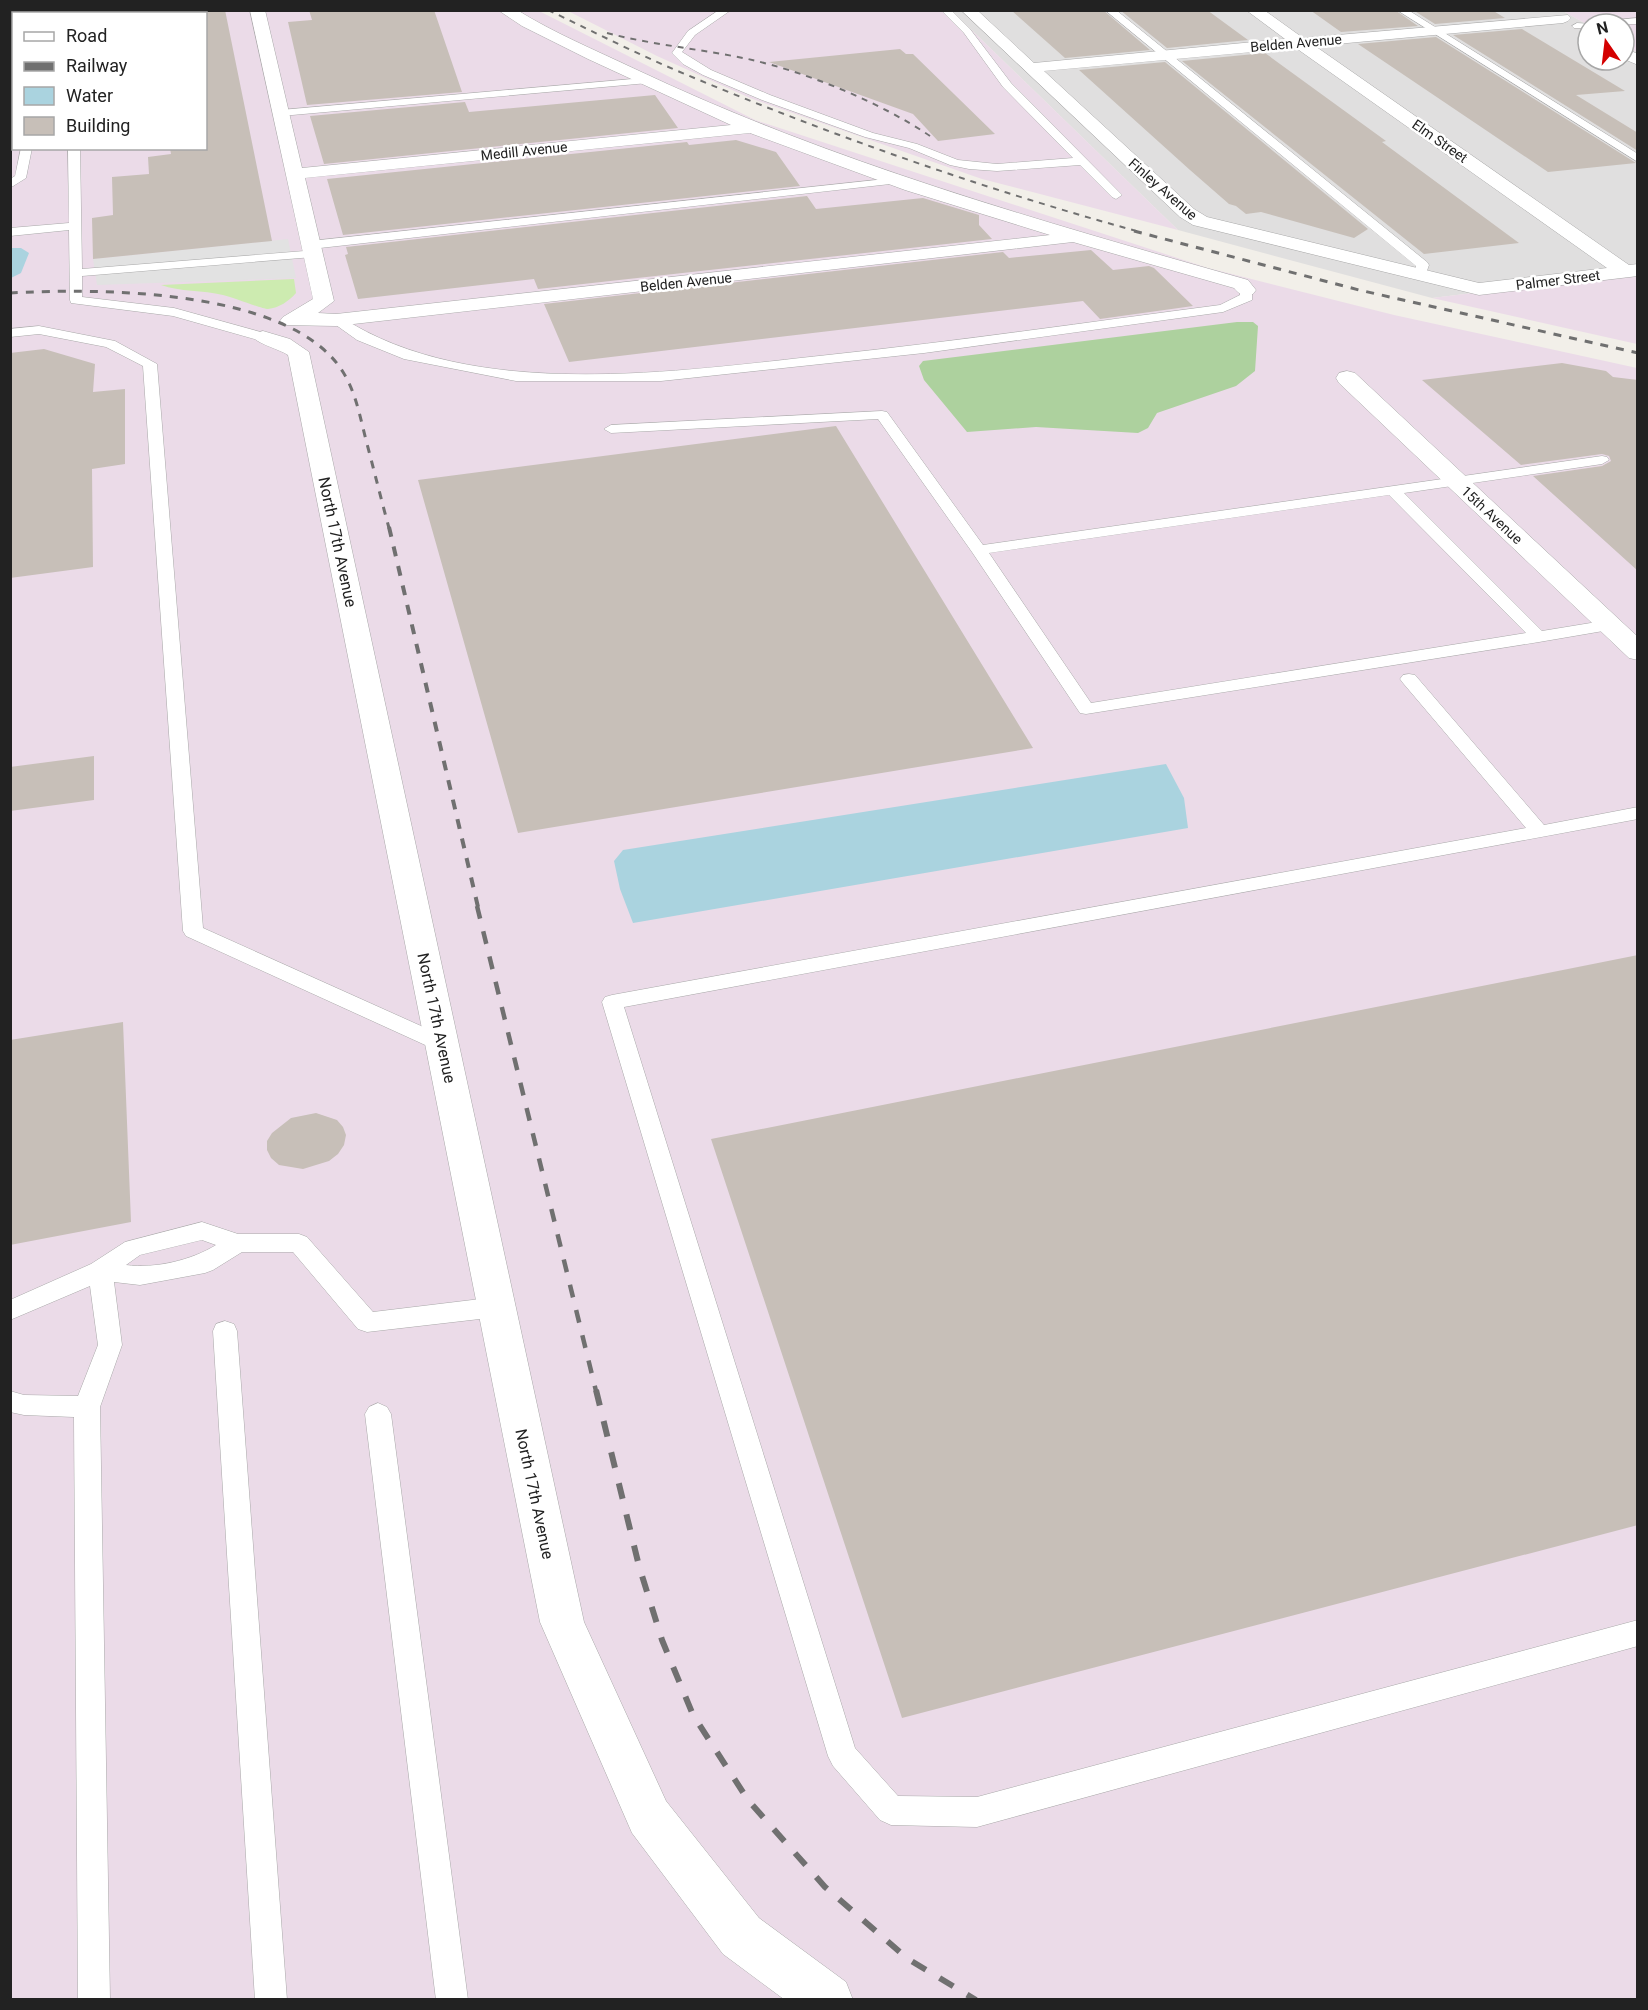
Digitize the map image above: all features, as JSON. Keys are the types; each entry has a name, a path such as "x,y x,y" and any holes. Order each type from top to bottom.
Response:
{"street":[{"path":"257,10 324,301 263,337"},
{"path":"506,10 644,81 753,128 895,181 1076,238 1241,284 1246,290"},
{"name":"Finley Avenue","path":"968,10 1186,213 1200,221 1479,289"},
{"name":"Elm Street","path":"1252,10 1632,271"},
{"path":"1556,14 1576,24"},
{"name":"Belden Avenue","path":"1029,68 1433,31 1556,14"},
{"name":"Medill Avenue","path":"295,174 753,128"},
{"name":"Belden Avenue","path":"295,319 336,320 1076,238"},
{"name":"Palmer Street","path":"1479,289 1632,271"},
{"name":"North 17th Avenue","path":"263,337 283,343 298,352 562,1622 649,1817 741,1936 827,1999"},
{"name":"15th Avenue","path":"1347,378 1638,652"}],"lane":[{"path":"727,10 688,35 679,48 679,57 696,68 745,89 867,134 914,146 956,164 990,167 1083,161"},
{"path":"945,10 967,31 1007,85 1116,195"},
{"path":"1108,10 1423,265 1420,276"},
{"path":"1401,10 1638,159"},
{"path":"281,113 644,81"},
{"path":"10,185 20,178 27,150"},
{"path":"74,150 76,300 174,312 263,337"},
{"path":"76,273 312,249 895,181"},
{"path":"10,232 75,226"},
{"path":"336,320 362,337 409,356 516,377 661,376 924,349 1223,308 1246,297 1246,290"},
{"path":"10,333 39,330 110,344 150,364 193,932 442,1044"},
{"path":"610,429 882,415 979,550 1086,709 1609,625"},
{"path":"979,550 1602,460"},
{"path":"1392,490 1539,637"},
{"path":"1408,679 1539,831"},
{"path":"1638,813 612,1002 843,1756 891,1810 977,1812 1638,1633"},
{"path":"10,1311 100,1270 133,1248 202,1231 238,1244 299,1244 367,1322 497,1307"},
{"path":"100,1270 140,1276 205,1264 238,1244"},
{"path":"94,2000 87,1407 110,1345 100,1270"},
{"path":"225,1331 271,2000"},
{"path":"10,1401 24,1405 87,1407"},
{"path":"378,1414 452,2000"}],"shaded area":[{"path":"11,11 539,11 755,120 1208,268 1394,315 1637,368 1637,1999 11,2000"},
{"path":"568,11 952,11 1178,230 982,179 750,98 657,56"},
{"path":"952,11 1563,11 1576,18 1576,72 1636,72 1637,52 1637,273 1432,298 1178,230"},
{"path":"1563,11 1637,11 1637,52 1636,12 1576,12 1576,18"},
{"path":"288,239 296,278 97,285 93,259"},
{"path":"1637,273 1637,344 1432,298"}],"green space":[{"path":"294,279 296,293 284,304 268,309 223,295 161,285"},
{"path":"1237,322 1253,322 1258,326 1255,371 1236,386 1157,413 1148,428 1138,433 1036,427 967,432 924,380 919,366 923,361"}],"water":[{"path":"10,248 21,248 29,253 21,273 11,278"},
{"path":"1166,764 1184,798 1188,828 633,923 620,889 614,861 623,850"}],"building":[{"path":"206,10 225,10 272,241 93,259 92,218 113,215 112,177 149,174 148,157 171,154 170,150 207,150"},
{"path":"309,10 434,10 462,92 307,105 288,22 312,20"},
{"path":"1011,10 1103,10 1150,50 1065,58"},
{"path":"1120,10 1207,10 1248,40 1167,48"},
{"path":"1310,10 1395,10 1418,26 1341,32"},
{"path":"1413,10 1492,10 1505,18 1435,24"},
{"path":"1522,29 1576,62 1576,72 1593,72 1625,91 1576,95 1638,133 1638,151 1453,35"},
{"path":"1436,37 1636,163 1548,172 1358,44"},
{"path":"900,49 906,54 913,54 995,134 938,141 913,114 769,62"},
{"path":"1265,53 1386,141 1382,142 1519,243 1424,254 1182,61"},
{"path":"1165,62 1368,229 1354,238 1261,212 1246,214 1236,206 1229,204 1079,70"},
{"path":"655,95 678,128 324,164 310,116 465,102 469,112"},
{"path":"736,140 776,152 800,186 343,235 327,179 687,142 689,145"},
{"path":"807,196 816,209 923,198 979,215 979,225 992,239 538,289 534,279 358,299 345,255 348,254 346,247"},
{"path":"1091,250 1113,270 1149,266 1154,268 1193,306 1100,319 1083,301 569,362 544,304 1003,252 1009,258"},
{"path":"44,349 95,364 93,392 125,389 125,464 92,469 93,567 10,578 10,353"},
{"path":"1562,363 1606,371 1613,377 1638,380 1638,571 1533,476 1602,466 1611,461 1609,456 1602,454 1521,465 1422,380"},
{"path":"836,426 1033,748 518,833 418,480"},
{"path":"94,756 94,800 10,811 10,767"},
{"path":"1638,955 1638,1525 902,1718 711,1139"},
{"path":"123,1022 131,1222 10,1245 10,1040"},
{"path":"316,1113 337,1120 343,1127 346,1135 344,1145 338,1154 329,1161 303,1169 279,1165 271,1158 267,1150 267,1141 272,1133 291,1118"}],"railway":[{"path":"548,10 630,50 793,118 907,160 1023,198 1140,232"},
{"path":"607,33 748,59 794,72 866,100 930,136"},
{"path":"1134,231 1359,290 1638,353"},
{"path":"10,293 92,291 190,299 238,309 281,324 317,344 343,372 351,388 360,414 389,528"},
{"path":"389,527 478,907"},
{"path":"477,906 596,1391"},
{"path":"596,1390 639,1566 662,1640 693,1715 748,1800 825,1887 908,1959 976,2000"}]}
